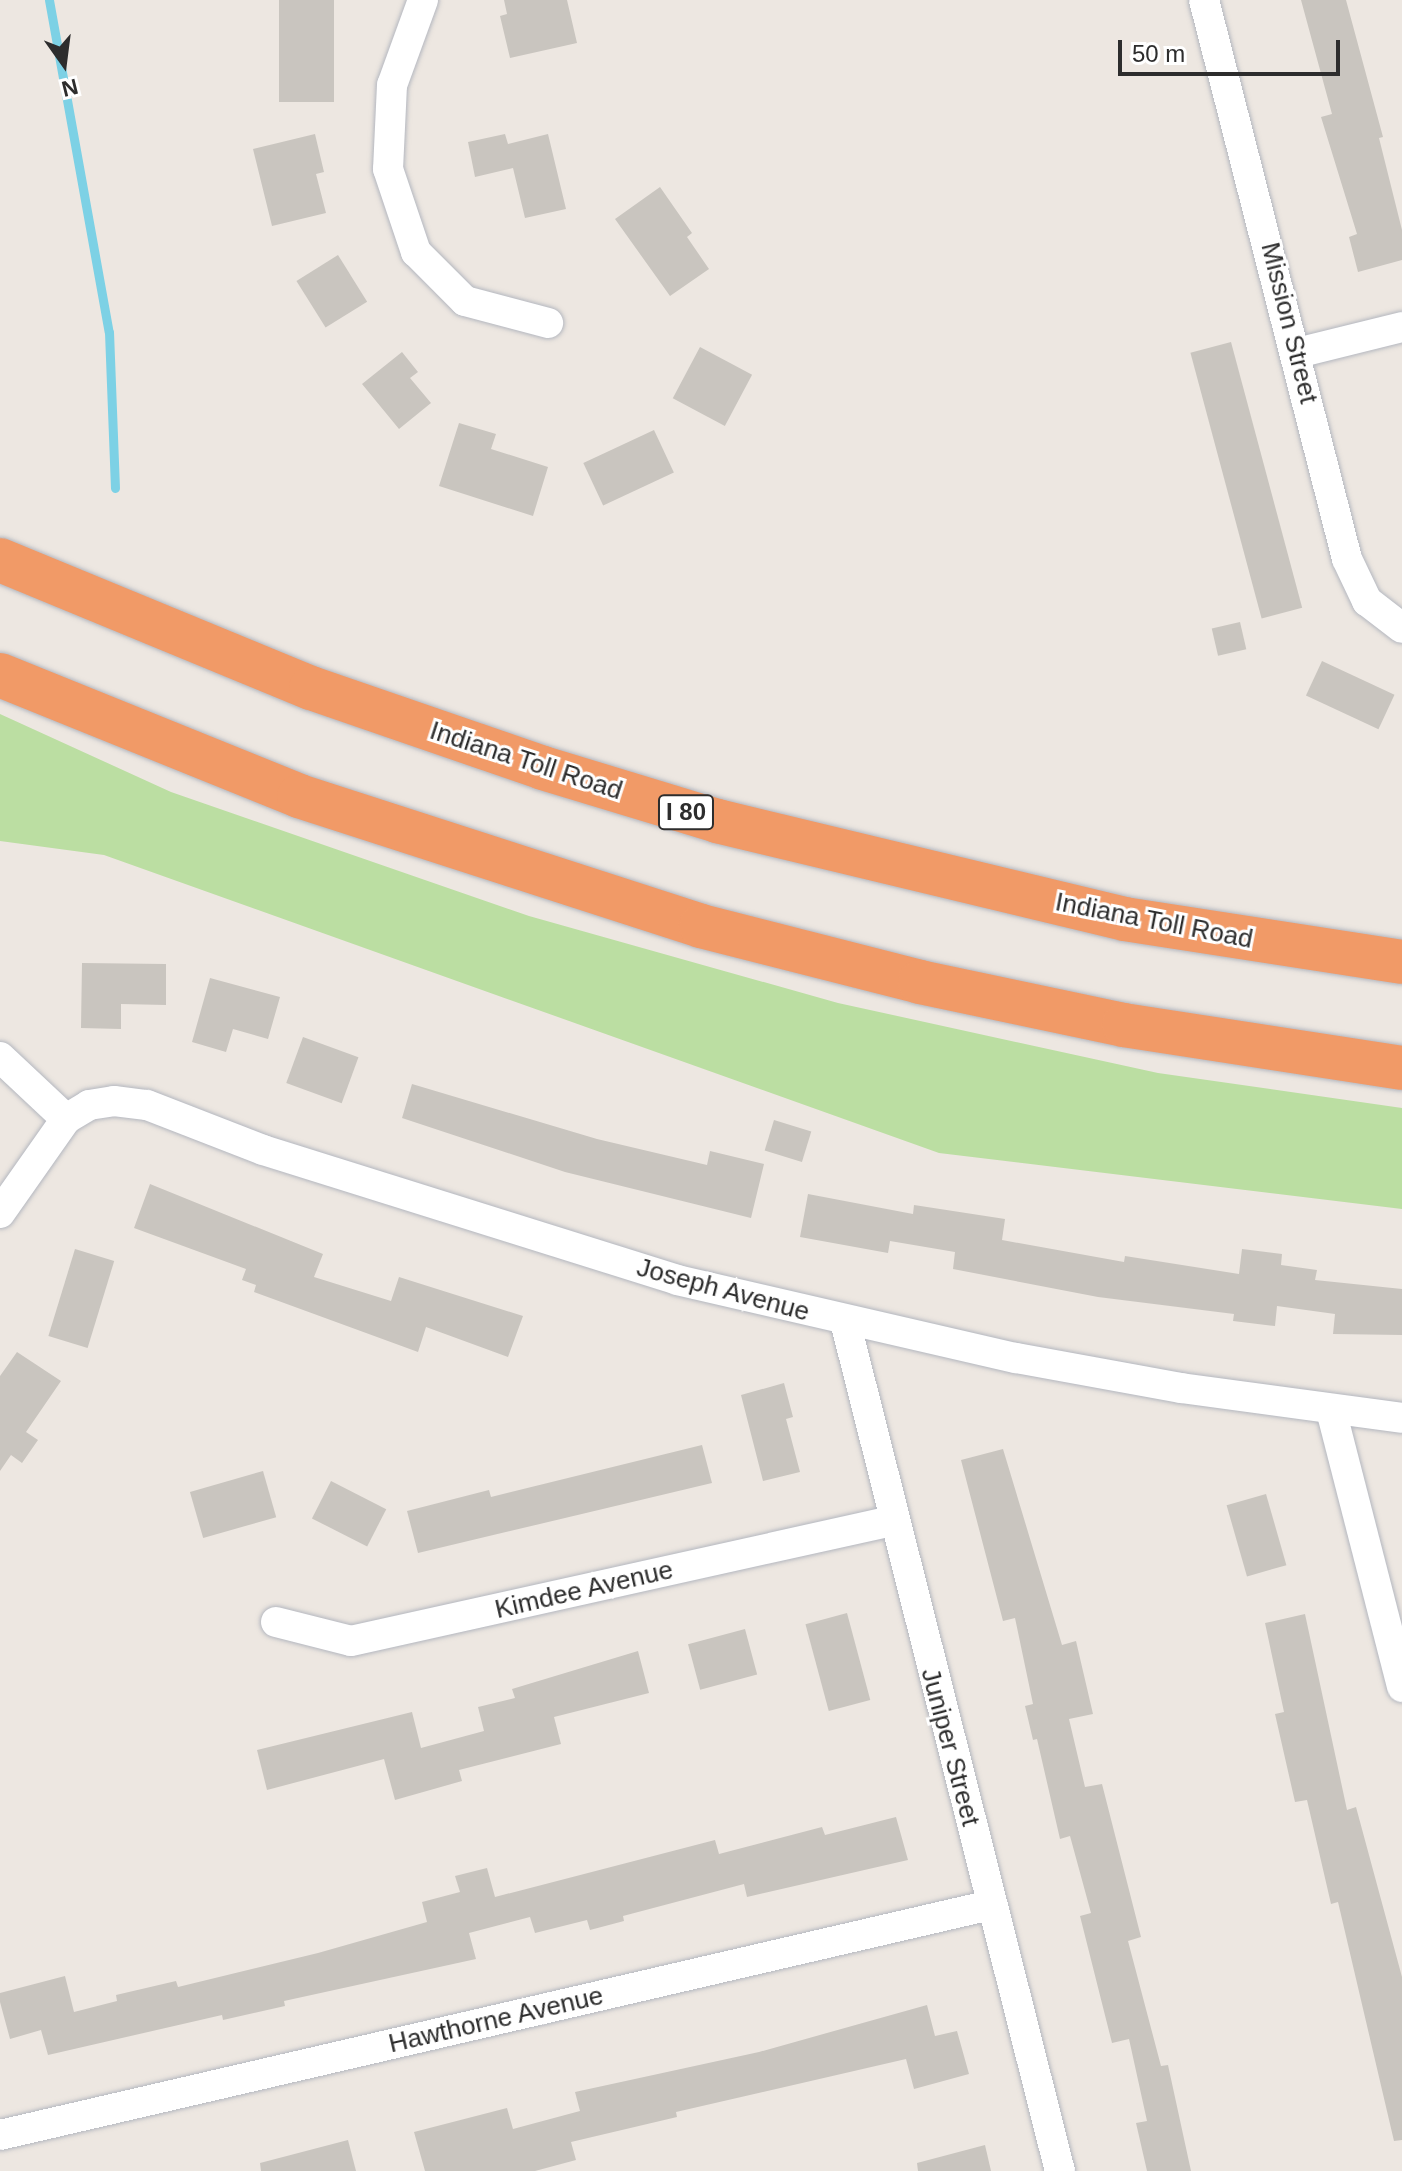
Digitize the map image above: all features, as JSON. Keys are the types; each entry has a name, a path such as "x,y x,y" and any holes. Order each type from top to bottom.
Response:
{"highway":[{"name":"Indiana Toll Road","path":"0,560 311,688 543,768 717,821 1125,919 1402,962"},
{"path":"0,675 299,796 701,926 920,982 1124,1025 1402,1068"}],"street":[{"path":"423,0 392,85 388,169 416,252 465,301 548,323"},
{"name":"Mission Street","path":"1204,0 1297,353 1347,559 1367,601 1402,628"},
{"path":"1297,353 1402,327"},
{"path":"0,1057 66,1119 0,1213"},
{"name":"Joseph Avenue","path":"66,1119 89,1105 147,1105 263,1150 677,1280 845,1321 1166,1386 1402,1418"},
{"name":"Juniper Street","path":"845,1321 892,1521 1060,2171"},
{"path":"1331,1410 1402,1687"},
{"name":"Kimdee Avenue","path":"276,1622 351,1641 892,1521"},
{"name":"Hawthorne Avenue","path":"0,2135 991,1905"}],"green space":[{"path":"0,714 171,792 529,916 838,1003 1158,1073 1402,1108 1402,1209 939,1153 104,855 0,841"}],"building":[{"path":"279,0 334,0 334,102 279,102"},
{"path":"504,0 567,0 577,43 510,58 500,16 507,14"},
{"path":"1301,0 1346,0 1383,137 1379,138 1402,230 1402,260 1358,272 1349,237 1357,234 1321,117 1332,114"},
{"path":"315,134 324,172 316,174 326,213 272,226 253,149"},
{"path":"505,134 508,144 548,134 566,209 525,218 513,168 475,177 468,142"},
{"path":"660,187 692,233 687,237 709,269 670,296 615,219"},
{"path":"338,255 367,302 326,328 296,281"},
{"path":"1231,342 1302,608 1262,619 1190,353"},
{"path":"700,347 752,375 725,426 673,398"},
{"path":"402,352 418,372 410,378 431,403 399,429 362,384"},
{"path":"459,423 496,434 491,449 548,467 533,516 439,486"},
{"path":"654,430 674,473 603,506 583,463"},
{"path":"1240,622 1246,649 1218,656 1212,629"},
{"path":"1322,661 1395,695 1378,729 1306,695"},
{"path":"82,963 166,964 166,1005 121,1004 121,1029 81,1028"},
{"path":"210,978 280,997 268,1039 233,1029 226,1052 192,1042"},
{"path":"303,1037 358,1057 342,1103 286,1083"},
{"path":"412,1084 597,1139 707,1165 710,1151 764,1164 751,1218 565,1172 402,1118"},
{"path":"774,1120 811,1131 802,1162 765,1151"},
{"path":"150,1184 323,1254 314,1277 391,1301 399,1277 523,1316 508,1357 426,1327 418,1352 254,1292 256,1285 242,1280 246,1269 134,1228"},
{"path":"808,1194 913,1214 914,1205 1005,1219 1002,1240 1124,1262 1125,1256 1239,1274 1242,1249 1282,1254 1281,1265 1317,1270 1315,1280 1402,1289 1402,1335 1333,1334 1335,1314 1277,1306 1275,1326 1233,1321 1234,1314 1098,1297 953,1269 955,1252 890,1241 888,1253 800,1237"},
{"path":"75,1249 114,1261 88,1348 48,1336"},
{"path":"17,1352 61,1381 26,1432 38,1440 22,1463 11,1455 0,1471 0,1376"},
{"path":"784,1383 793,1417 786,1419 800,1472 763,1481 741,1395"},
{"path":"702,1445 712,1483 418,1553 407,1511 489,1490 491,1497"},
{"path":"1003,1449 1062,1645 1076,1641 1093,1714 1069,1719 1085,1787 1102,1784 1141,1937 1128,1941 1161,2066 1168,2065 1191,2171 1147,2171 1136,2123 1147,2121 1129,2039 1112,2043 1080,1916 1091,1913 1070,1836 1060,1839 1037,1739 1033,1740 1025,1706 1033,1704 1015,1618 1003,1621 961,1460"},
{"path":"263,1471 276,1517 203,1538 190,1492"},
{"path":"331,1481 386,1509 367,1547 312,1518"},
{"path":"1266,1494 1286,1565 1247,1576 1227,1505"},
{"path":"847,1613 870,1700 829,1711 805,1624"},
{"path":"1305,1614 1347,1810 1356,1807 1402,1977 1402,2140 1394,2141 1338,1902 1331,1904 1307,1800 1295,1802 1275,1714 1284,1712 1265,1623"},
{"path":"745,1629 757,1674 700,1690 688,1644"},
{"path":"638,1651 649,1693 554,1717 561,1744 459,1770 462,1781 395,1800 384,1759 267,1790 257,1750 412,1712 421,1748 484,1731 478,1707 515,1698 512,1689"},
{"path":"896,1817 908,1860 747,1897 744,1884 623,1916 624,1921 590,1930 587,1920 535,1933 530,1917 469,1933 476,1959 284,2001 285,2006 223,2020 222,2015 48,2055 41,2030 10,2039 0,2002 0,1993 65,1976 74,2012 117,2001 116,1995 176,1981 178,1987 318,1953 427,1922 422,1902 460,1892 455,1876 487,1868 495,1897 715,1840 719,1854 822,1827 825,1835"},
{"path":"927,2005 935,2036 957,2031 969,2074 914,2089 906,2059 676,2112 677,2117 571,2142 576,2160 535,2171 425,2171 414,2132 507,2108 513,2129 580,2111 575,2092 759,2052"},
{"path":"348,2140 356,2171 261,2171 260,2163"},
{"path":"985,2145 991,2171 918,2171 917,2163"}],"waterway":[{"path":"49,0 109,332 115,488"}]}
